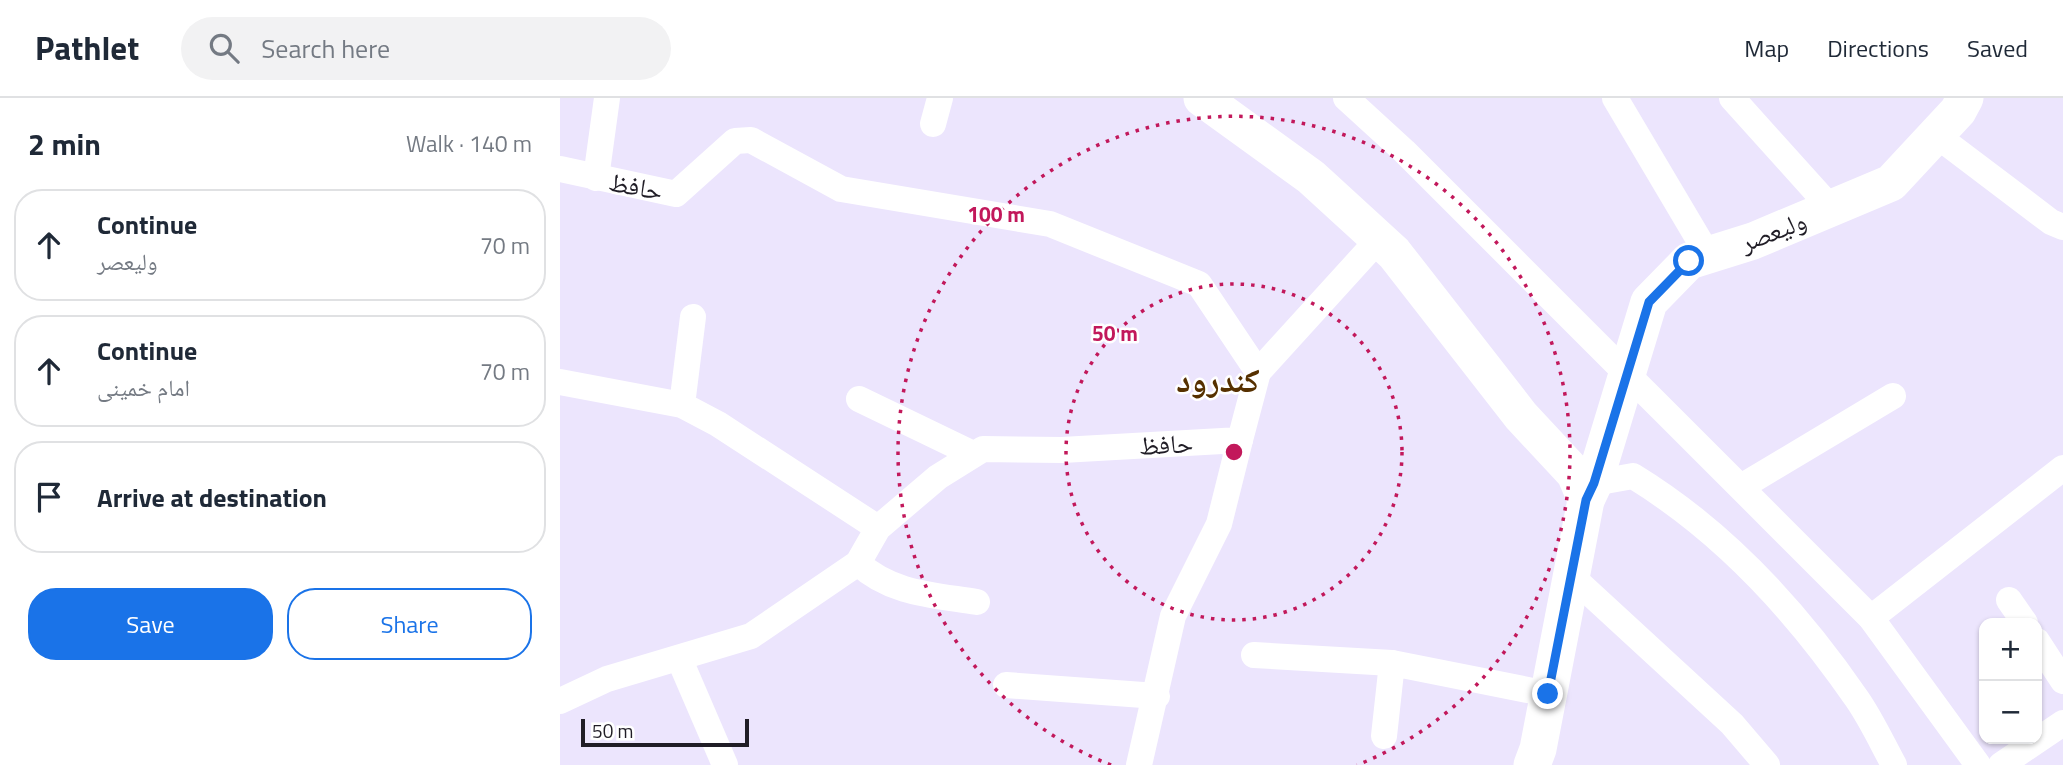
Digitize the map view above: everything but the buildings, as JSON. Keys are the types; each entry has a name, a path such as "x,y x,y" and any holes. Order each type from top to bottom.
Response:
{"street":[{"path":"596,178 607,98"},
{"path":"933,124 940,98"},
{"path":"1202,98 1311,177 1394,253 1521,416 1574,474 1592,485 1633,476 1667,497 1764,582 1858,700 1894,765"},
{"path":"1615,98 1708,255"},
{"path":"1732,98 1831,208"},
{"name":"ولیعصر","path":"1532,765 1548,694 1569,574 1592,485 1649,302 1689,261 1753,241 1891,183 1958,111 1965,98"},
{"path":"1348,99 1404,151 1624,383 1741,487 1871,618 1978,765"},
{"path":"1936,135 2050,222 2063,227"},
{"name":"حافظ","path":"560,169 676,194 735,141 751,140 841,189 1050,224 1199,284 1258,372"},
{"path":"1139,765 1157,696 1173,616 1219,524 1258,372 1379,239"},
{"path":"682,405 693,317"},
{"path":"560,382 682,405 718,424 878,528"},
{"path":"1741,487 1893,396"},
{"path":"859,399 973,454"},
{"name":"حافظ","path":"560,701 607,679 751,636 858,563 878,528 938,477 984,449 1062,450 1240,440"},
{"path":"1871,618 2063,468"},
{"path":"858,563 875,580 902,589 977,602"},
{"path":"1569,574 1732,724 1767,765"},
{"path":"2010,600 2022,618"},
{"path":"2042,649 2063,681"},
{"path":"1254,655 1392,663 1548,694"},
{"path":"680,658 725,765"},
{"path":"1384,736 1392,663"},
{"path":"1006,685 1157,696"},
{"path":"2001,765 2063,723"}],"district":[{"name":"کندرود","path":"1218,380"}],"route":[{"path":"1548,694 1569,574 1586,500 1594,483 1649,302 1689,261"}]}
